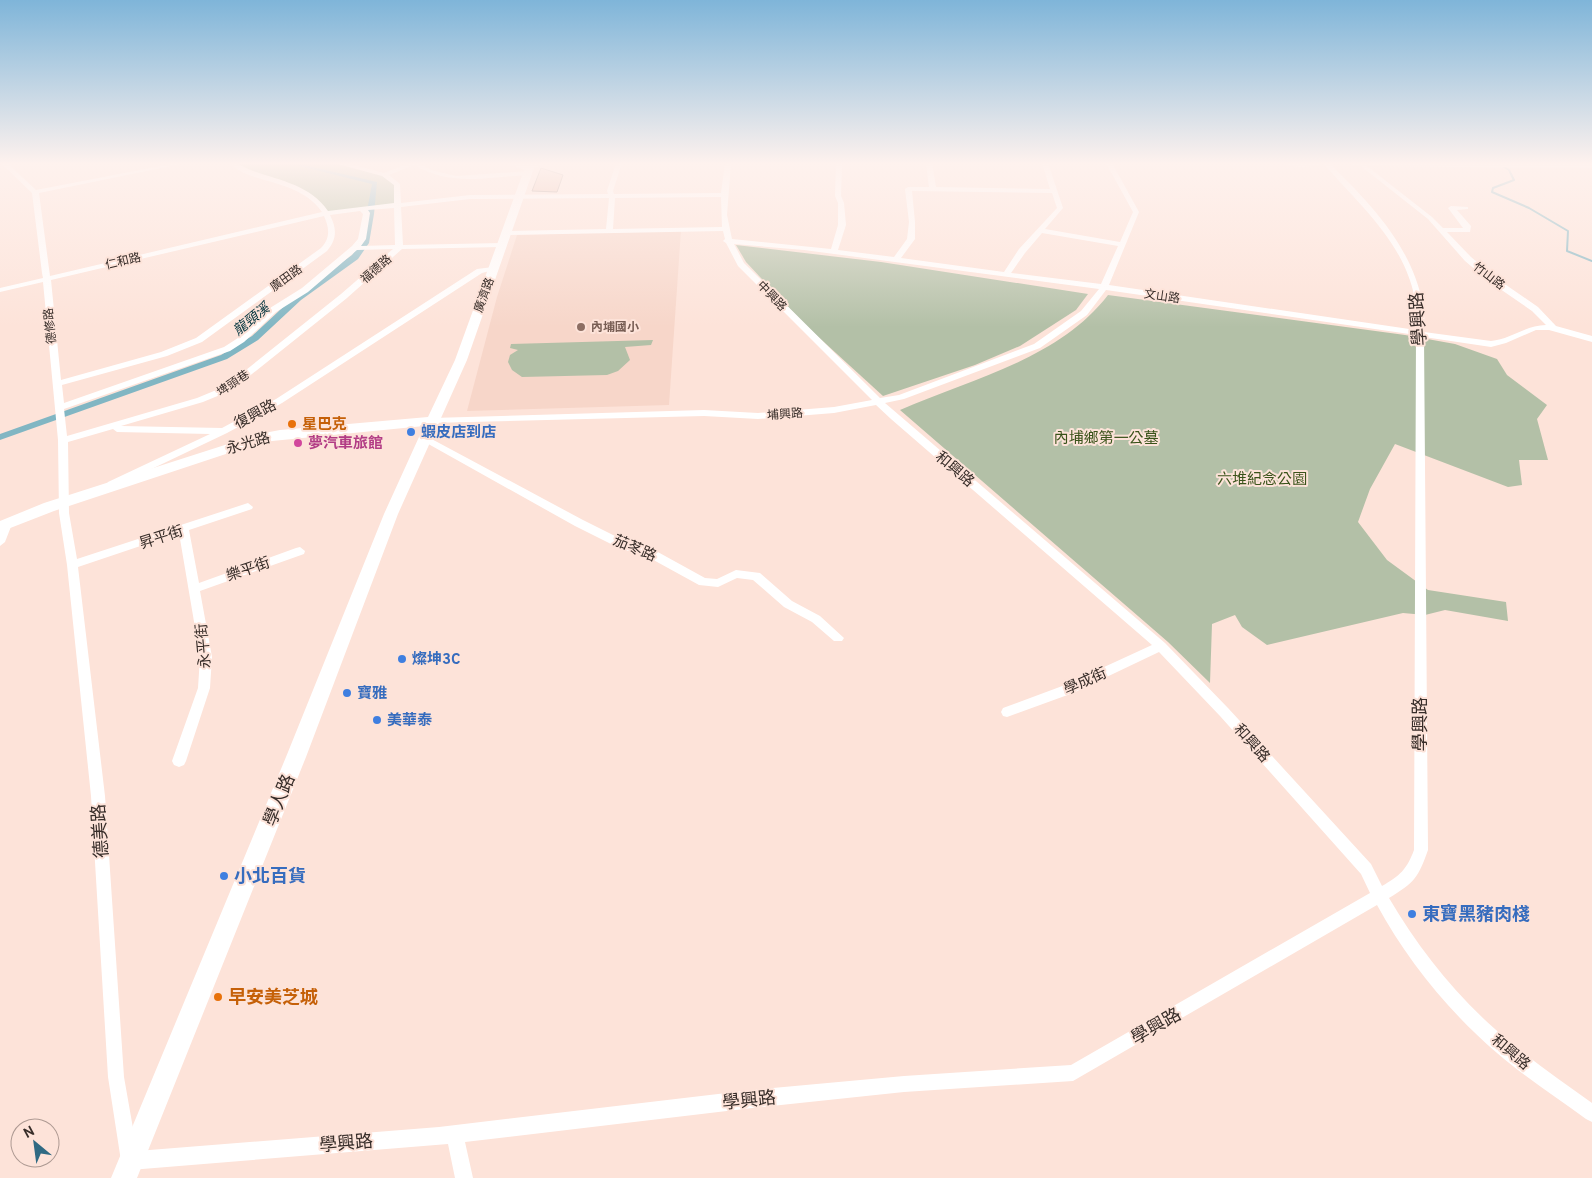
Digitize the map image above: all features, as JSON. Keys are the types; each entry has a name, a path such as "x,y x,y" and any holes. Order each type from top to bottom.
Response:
{"main road":[{"name":"廣濟路","path":"429,430 461,360 512,218"},
{"name":"永光路","path":"99,491 259,438 280,434 429,430"},
{"name":"學人路","path":"127,1170 296,757 391,514 429,430"},
{"name":"復興路","path":"3,526 63,502 99,491"}],"street":[{"name":"德修路","path":"38,218 60,427 63,440 63,502"},
{"name":"仁和路","path":"0,290 306,218"},
{"name":"廣田路","path":"57,384 164,354 199,340 320,253 332,242 333,232 329,218"},
{"path":"59,410 227,349 241,340 273,310 305,290 355,248 362,239 366,218"},
{"path":"398,218 399,248"},
{"path":"609,230 610,218"},
{"name":"中興路","path":"724,218 727,241 741,264 878,403"},
{"path":"834,253 842,225 842,218"},
{"path":"895,260 912,239 912,218"},
{"path":"1006,274 1051,218"},
{"name":"埔興路","path":"429,430 685,413 758,416 834,410 878,403 984,368 1037,346 1084,313 1104,287 1133,218"},
{"name":"學興路","path":"127,1170 773,1097 904,1084 1073,1073 1399,884 1413,871 1421,850 1421,333 1417,288 1404,260 1378,218"},
{"name":"竹山路","path":"1430,218 1468,259 1493,280 1535,309 1553,327"},
{"path":"1441,230 1467,230 1467,226 1460,218"},
{"name":"福德路","path":"358,248 399,248 609,230 724,228"},
{"path":"1040,230 1121,244"},
{"name":"文山路","path":"727,241 1104,287 1462,340 1503,343 1534,328 1553,327 1592,339"},
{"name":"福德路","path":"352,289 399,248"},
{"name":"復興路","path":"99,491 224,431 279,401 480,271 493,269"},
{"name":"埤頭巷","path":"63,440 200,400 229,388 352,289"},
{"name":"和興路","path":"878,403 1161,646 1224,712 1366,869 1379,897 1434,975 1475,1022 1536,1072 1592,1113"},
{"path":"105,428 224,431"},
{"name":"茄苳路","path":"429,430 579,523 623,545 652,554 704,582 718,583 736,574 756,576 788,604 816,619 838,638"},
{"name":"德美路","path":"63,502 98,796 116,1077 127,1170"},
{"name":"昇平街","path":"72,565 248,507"},
{"path":"0,542 3,526"},
{"name":"永平街","path":"179,761 204,688 206,657 196,588 184,529"},
{"name":"樂平街","path":"196,588 300,551"},
{"name":"學成街","path":"1007,712 1069,689 1161,646"},
{"path":"455,1134 464,1178"}],"shaded area":[{"name":"內埔國小","path":"681,230 669,405 467,411 497,297 517,235"}],"green space":[{"path":"736,245 881,262 1088,294 1076,310 1020,346 975,365 883,396 803,323 746,262"},
{"path":"1108,295 1405,335 1455,344 1497,359 1507,375 1547,405 1537,419 1548,460 1519,460 1522,485 1508,487 1395,444 1370,489 1358,522 1387,560 1428,590 1506,602 1508,621 1445,610 1425,615 1403,613 1267,645 1242,627 1235,615 1212,624 1210,683 1168,642 900,410 984,377 1039,351 1065,336 1088,317"},
{"path":"653,340 651,345 625,347 630,360 618,371 607,375 522,377 512,370 508,362 510,355 518,350 510,348 511,344"}],"waterway":[{"name":"龍頸溪","path":"0,437 224,357 255,338 298,298 355,257 365,243 370,218"},
{"path":"1546,218 1568,231 1567,251 1592,261"}],"place":[{"name":"內埔國小","path":"581,327"},
{"name":"星巴克","path":"292,424"},
{"name":"蝦皮店到店","path":"411,432"},
{"name":"夢汽車旅館","path":"298,443"},
{"name":"燦坤3C","path":"402,659"},
{"name":"寶雅","path":"347,693"},
{"name":"美華泰","path":"377,720"},
{"name":"小北百貨","path":"224,876"},
{"name":"東寶黑豬肉棧","path":"1412,914"},
{"name":"早安美芝城","path":"218,997"}],"park label":[{"name":"內埔鄉第一公墓","path":"1106,438"},
{"name":"六堆紀念公園","path":"1262,479"}]}
